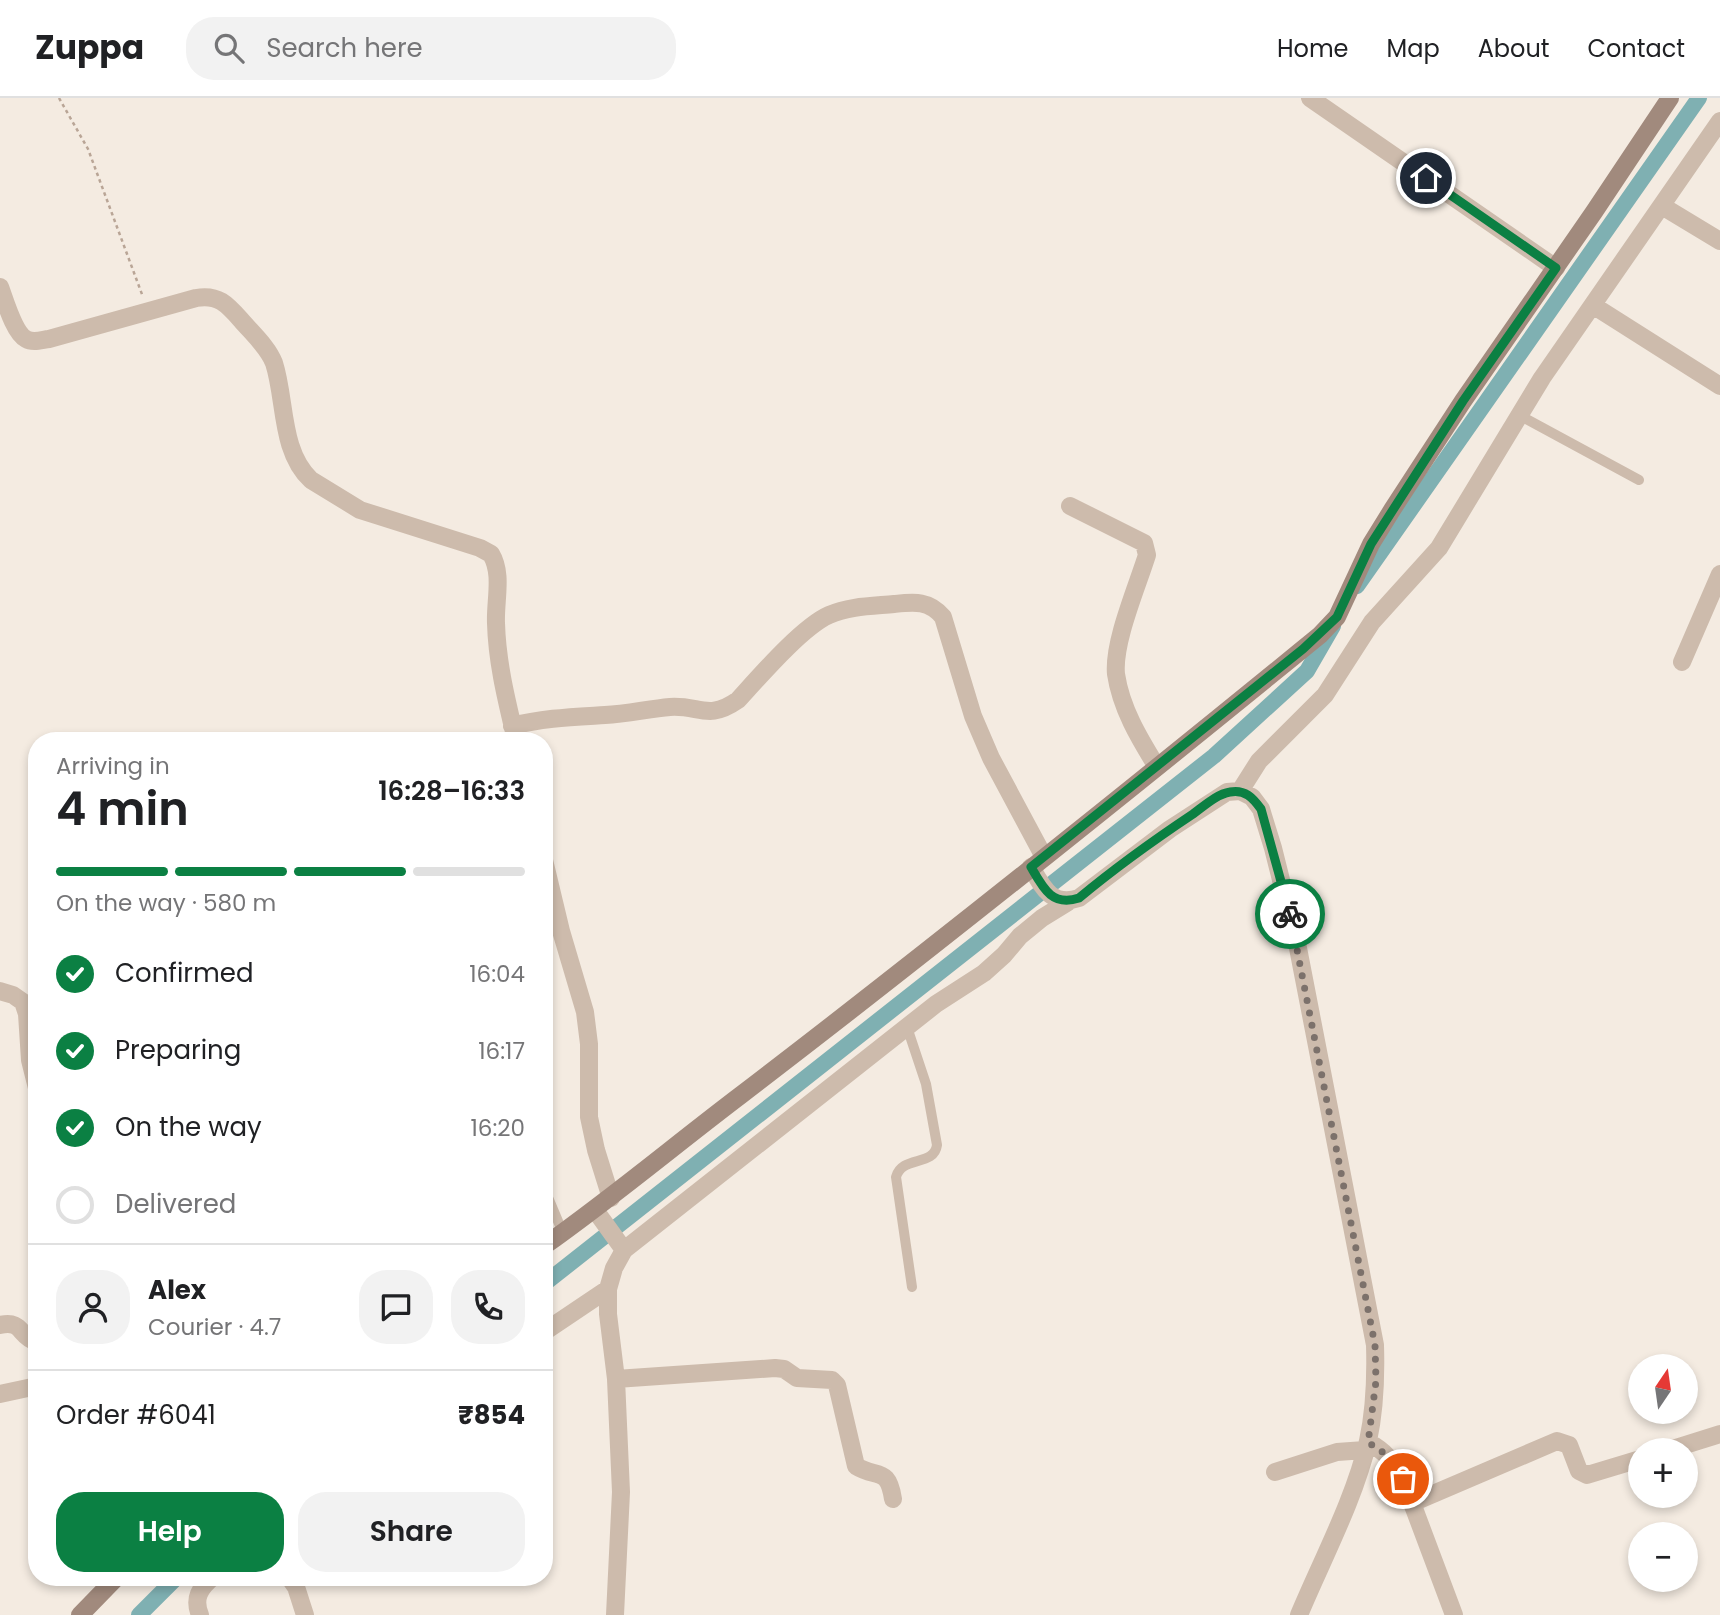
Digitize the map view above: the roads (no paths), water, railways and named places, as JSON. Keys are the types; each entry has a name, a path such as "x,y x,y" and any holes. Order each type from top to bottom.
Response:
{"street":[{"path":"1310,98 1556,268"},
{"path":"553,1240 599,1216 611,1198 737,1097 876,992 1320,635 1337,617 1371,544 1463,401 1670,98"},
{"path":"1240,791 1259,761 1325,695 1371,622 1439,548 1542,378 1720,121"},
{"path":"1662,206 1720,241"},
{"path":"0,287 17,330 30,341 49,339 206,296 220,299 273,361 293,452 304,473 311,480 360,510 480,548 491,554 498,576 496,624 502,679 514,732"},
{"path":"1594,306 1720,386"},
{"path":"1070,506 1144,543 1147,548 1118,648 1116,672 1128,717 1157,767"},
{"path":"1682,662 1720,574"},
{"path":"517,732 566,716 604,715 671,707 709,712 725,709 810,627 829,615 857,607 927,603 936,608 943,617 973,716 1037,862 1054,894"},
{"path":"1054,894 1079,898 1170,829 1227,792 1240,791 1252,797 1261,809 1298,948 1375,1345 1373,1448 1299,1615"},
{"path":"615,1615 621,1492 616,1378 608,1314 608,1289 621,1244 947,997 984,973 1042,918 1054,894"},
{"path":"553,898 585,1012 589,1044 589,1117 611,1198"},
{"path":"0,990 23,1002 28,1029"},
{"path":"599,1216 621,1244"},
{"path":"553,1326 608,1289"},
{"path":"0,1325 13,1324 20,1327 28,1339"},
{"path":"616,1378 775,1368 784,1369 797,1378 832,1380 837,1385 856,1466 880,1473 887,1478 893,1500"},
{"path":"0,1394 28,1388"},
{"path":"1698,1441 1720,1434"},
{"path":"1412,1503 1557,1441 1569,1445 1579,1472 1587,1475 1628,1463"},
{"path":"1275,1472 1337,1452 1373,1448 1394,1463 1454,1615"},
{"path":"80,1615 108,1586"},
{"path":"200,1615 197,1597 202,1586"},
{"path":"295,1586 304,1615"}],"lane":[{"path":"1519,415 1639,480"},
{"path":"907,1027 926,1084 937,1145 932,1156 905,1164 898,1169 896,1177 912,1287"},
{"path":"553,1209 563,1233"}],"waterway":[{"path":"1357,586 1699,98"},
{"path":"553,1277 1214,756 1307,671 1333,626"},
{"path":"139,1615 168,1586"}]}
